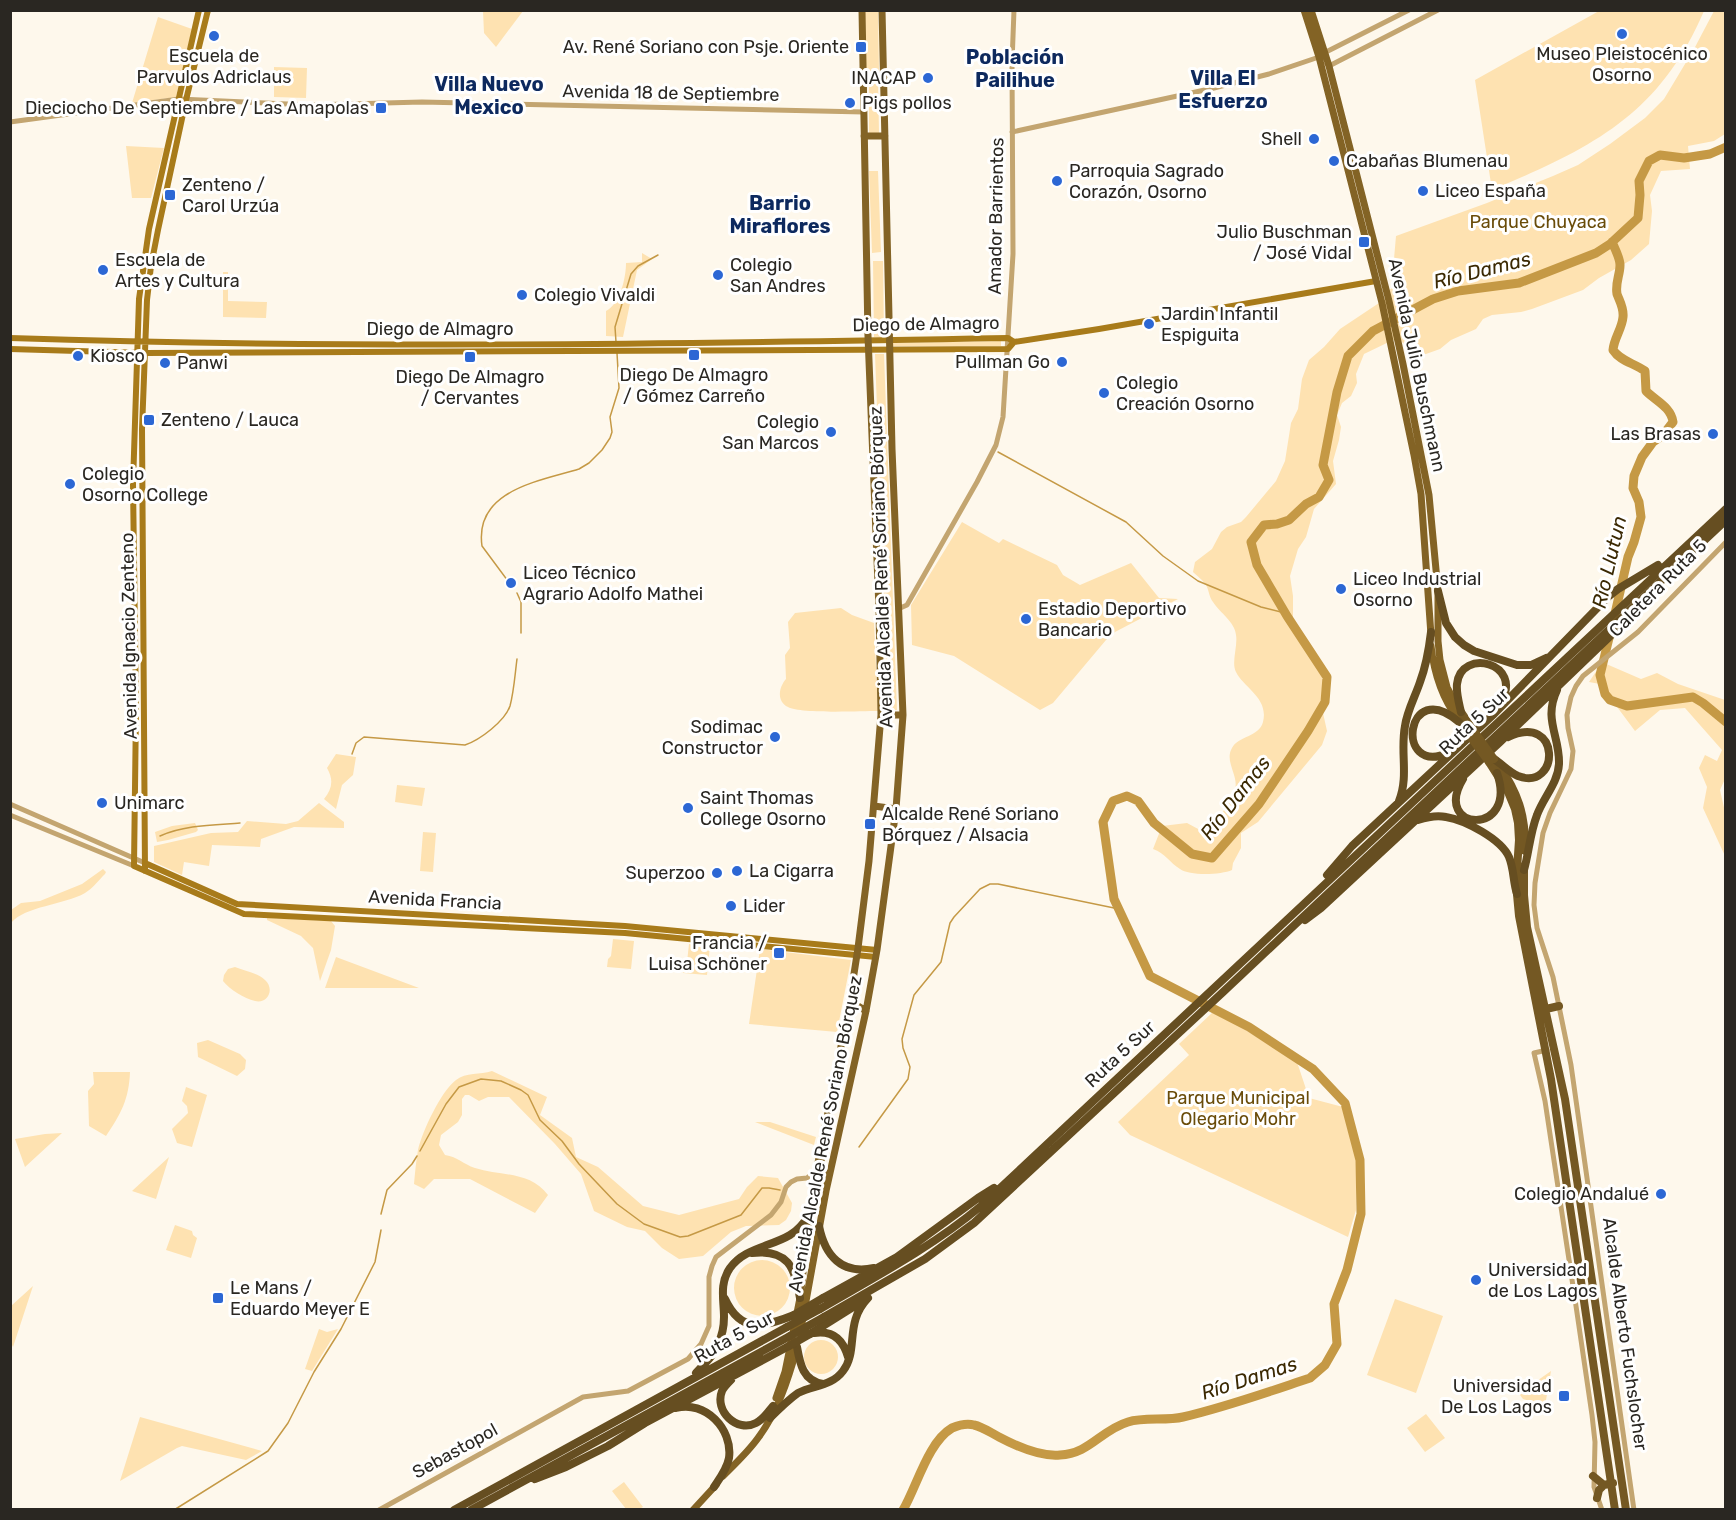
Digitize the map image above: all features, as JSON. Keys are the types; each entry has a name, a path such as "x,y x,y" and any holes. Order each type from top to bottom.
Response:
{"highway":[{"name":"Ruta 5 Sur","path":"822,1313 932,1243 969,1216 1007,1183 1220,989 1287,932 1676,560 1725,509"},
{"name":"Ruta 5 Sur","path":"1220,989 1301,907 1676,560 1725,520"},
{"path":"1301,907 1352,846 1494,714 1609,596 1633,580 1676,560"},
{"path":"1287,932 1321,908 1561,684 1642,604 1676,560"},
{"path":"1438,591 1448,628 1459,642 1469,648 1521,666 1541,662 1559,649"},
{"path":"1399,802 1405,776 1404,727 1424,672 1431,632"},
{"path":"1460,717 1456,687 1458,679 1468,666 1475,663 1491,664 1499,669 1506,680 1506,693 1494,714"},
{"path":"1524,870 1536,819 1558,772 1559,755 1551,715 1553,699 1561,684"},
{"path":"1457,748 1440,756 1428,756 1421,753 1415,746 1412,730 1418,716 1432,709 1447,711 1460,717"},
{"name":"Avenida Julio Buschmann","path":"1460,717 1468,729"},
{"name":"Alcalde Alberto Fuchslocher","path":"1468,729 1513,788 1521,808 1526,832 1525,915 1565,1099 1626,1509"},
{"path":"1492,760 1523,777 1539,774 1548,764 1550,752 1548,745 1535,733 1520,732 1500,742"},
{"name":"Alcalde Alberto Fuchslocher","path":"1492,760 1512,803 1518,823 1516,894 1520,926 1547,1050 1587,1313 1607,1484 1615,1509"},
{"path":"1468,772 1457,791 1455,802 1462,815 1477,821 1490,816 1498,805 1500,787 1497,773"},
{"path":"1412,823 1429,817 1447,817 1494,839 1510,859 1516,894"},
{"path":"1546,1009 1559,1006"},
{"name":"Ruta 5 Sur","path":"471,1509 790,1330 914,1266 947,1244 974,1222 1180,1026"},
{"path":"722,1290 731,1310 739,1318 750,1324 768,1325 794,1315 883,1265 919,1242 978,1198 1007,1183"},
{"path":"689,1380 711,1357 718,1345 724,1318 722,1290 729,1270 743,1256 788,1236 799,1228 809,1215"},
{"path":"819,1226 828,1251 843,1266 861,1270 883,1265"},
{"path":"743,1256 762,1252 783,1258 794,1271 800,1298"},
{"path":"498,1494 566,1467 608,1446 667,1410 793,1347 914,1266"},
{"path":"770,1418 797,1394 837,1378 848,1363 855,1318 860,1306 868,1298"},
{"path":"1578,1316 1587,1313 1599,1324"},
{"name":"Ruta 5 Sur","path":"454,1509 689,1380 790,1330"},
{"path":"815,1332 828,1332 837,1337 845,1348 848,1363"},
{"path":"793,1347 805,1375 814,1382 826,1384"},
{"path":"739,1373 727,1384 722,1393 722,1407 728,1418 738,1424 752,1425 764,1418 773,1406"},
{"path":"667,1410 686,1406 698,1408 713,1417 724,1431 728,1442 729,1459 714,1487"},
{"path":"1597,1498 1599,1490 1617,1480 1620,1475"},
{"path":"1593,1476 1607,1484"}],"main road":[{"name":"Avenida Ignacio Zenteno","path":"145,871 142,485 147,300 151,266 199,10"},
{"name":"Avenida Ignacio Zenteno","path":"134,866 136,723 134,484 140,290 146,247 182,100 208,10"},
{"name":"Avenida Alcalde René Soriano Bórquez","path":"770,1418 785,1372 790,1330 800,1298 816,1170 858,952 869,861 881,715 868,349 862,10"},
{"name":"Avenida Alcalde René Soriano Bórquez","path":"770,1418 783,1392 793,1347 802,1323 844,1103 866,1011 896,809 903,715 889,349 882,10"},
{"name":"Avenida Julio Buschmann","path":"1304,10 1322,55 1329,66 1385,285 1385,302"},
{"name":"Avenida Julio Buschmann","path":"1311,10 1376,281 1385,302 1429,495 1438,591 1440,660 1447,687 1460,717"},
{"path":"863,77 884,76"},
{"path":"864,136 885,136"},
{"path":"1376,281 1382,273"},
{"path":"1011,340 1099,329 1376,281 1385,285"},
{"name":"Diego de Almagro","path":"10,338 146,342 320,343 1011,340 1008,349 145,353 10,349"},
{"path":"944,339 944,349"},
{"path":"320,343 320,352"},
{"name":"Avenida Julio Buschmann","path":"1399,365 1422,494 1432,654 1446,701 1460,717"},
{"path":"134,484 142,485"},
{"path":"135,568 143,568"},
{"path":"881,715 903,715"},
{"path":"136,723 145,725"},
{"path":"874,806 896,809"},
{"name":"Avenida Francia","path":"145,863 237,904 625,926 858,952"},
{"name":"Avenida Francia","path":"134,866 244,914 625,933 876,953"},
{"path":"284,907 284,915"},
{"path":"849,1006 858,1006 866,1011"},
{"path":"820,1150 826,1191"},
{"path":"693,1509 757,1439 770,1418"}],"street":[{"name":"Amador Barrientos","path":"1011,340 1014,10"},
{"path":"1012,132 1269,74 1322,55 1409,10"},
{"path":"1329,66 1438,10"},
{"path":"1388,21 1394,33"},
{"name":"Avenida 18 de Septiembre","path":"10,122 182,100 310,105 422,102 864,112"},
{"path":"898,609 907,605 996,445 1003,417 1008,349"},
{"name":"Caletera Ruta 5","path":"1584,676 1638,632 1725,542"},
{"name":"Alcalde Alberto Fuchslocher","path":"1584,676 1574,692 1568,709 1568,728 1573,751 1571,769 1546,824 1539,853 1534,905 1537,928 1553,978 1574,1085 1634,1509"},
{"name":"Avenida Francia","path":"10,804 145,863"},
{"name":"Avenida Francia","path":"12,815 134,866"},
{"path":"1547,1050 1534,1053 1545,1101 1578,1316 1594,1433 1593,1476 1597,1498 1602,1509"},
{"path":"801,1179 807,1178 816,1170"},
{"path":"801,1179 813,1188"},
{"name":"Sebastopol","path":"379,1509 583,1397 616,1394 634,1389 693,1355 709,1326 709,1277 716,1257 766,1221 781,1202 788,1184 801,1179"}],"green space":[{"path":"483,10 523,11 496,47 484,33"},
{"path":"865,11 878,11 879,71 866,71"},
{"name":"Parque Chuyaca","path":"1599,11 1704,11 1686,47 1666,77 1643,103 1591,143 1528,175 1492,190 1475,80"},
{"path":"1714,11 1725,11 1725,134 1714,141 1688,146 1690,169 1661,171 1650,195 1652,211 1649,244 1631,260 1583,290 1532,309 1492,315 1483,319 1476,329 1451,340 1440,349 1426,354 1417,354 1401,341 1393,340 1364,354 1356,374 1357,383 1351,396 1342,403 1337,415 1341,427 1333,461 1336,484 1314,509 1306,537 1298,549 1290,576 1293,596 1293,627 1315,658 1324,682 1326,702 1323,713 1327,731 1322,745 1258,822 1241,833 1241,848 1232,870 1205,874 1190,873 1180,869 1153,849 1162,826 1187,823 1210,833 1235,789 1236,784 1230,763 1232,748 1261,727 1264,714 1255,694 1236,672 1234,664 1235,630 1212,600 1205,583 1193,572 1195,562 1212,549 1221,532 1246,517 1276,481 1285,461 1291,423 1298,409 1302,379 1309,360 1340,329 1385,299 1387,292 1396,285 1394,259 1396,236 1553,176 1578,165 1610,144 1645,118 1664,99"},
{"path":"158,17 192,29 176,97 132,103"},
{"path":"274,67 307,68 306,98 274,97"},
{"path":"878,80 879,133 869,133 869,81"},
{"path":"126,146 164,148 151,198 132,198"},
{"path":"869,171 878,171 881,252 872,253"},
{"path":"642,253 652,259 637,270 623,337 606,336 606,311 611,308 618,297 625,276 626,263 642,262"},
{"path":"873,261 883,261 884,337 874,337"},
{"path":"223,272 228,272 228,301 267,302 266,318 223,317"},
{"path":"1001,341 1001,346 893,346 893,343"},
{"path":"875,354 884,354 897,710 888,710"},
{"name":"Estadio Deportivo Bancario","path":"962,522 999,543 1003,539 1057,565 1063,575 1080,585 1131,563 1159,598 1178,599 1115,632 1053,703 1040,710 954,656 912,645 911,605"},
{"path":"841,608 852,615 874,623 878,711 817,711 788,707 780,698 780,694 786,679 785,655 790,648 788,622 795,613"},
{"path":"1604,663 1641,679 1657,673 1678,684 1725,700 1725,779 1720,790 1725,812 1725,856 1703,808 1707,787 1699,768 1705,755 1717,761 1722,750 1685,708 1660,710 1635,731 1600,684 1589,682"},
{"path":"336,754 356,757 353,775 342,785 336,809 324,799 331,784 327,768"},
{"path":"397,785 425,788 422,806 395,802"},
{"path":"319,803 344,822 344,828 294,827 261,839 260,847 212,845 209,866 184,862 182,875 154,862 154,846 211,833 238,832 247,821 286,824 298,821"},
{"path":"195,823 198,830 196,832 157,842 155,832 172,826"},
{"path":"423,832 436,833 433,872 420,871"},
{"path":"103,869 105,874 85,893 35,909 17,917 11,923 11,910 21,903 40,901 82,884"},
{"path":"267,918 331,921 335,926 331,950 320,981 313,948 301,936"},
{"path":"613,939 634,941 631,969 607,967"},
{"path":"689,944 710,946 707,975 683,973"},
{"path":"760,949 851,960 837,1032 749,1024"},
{"path":"336,957 419,988 325,988"},
{"path":"235,967 265,980 270,991 267,998 260,1001 251,1000 226,984 223,981 224,975 228,969"},
{"name":"Parque Municipal Olegario Mohr","path":"1213,1012 1297,1062 1309,1098 1343,1107 1356,1160 1356,1210 1348,1237 1130,1135 1118,1122 1189,1055 1179,1044"},
{"path":"208,1040 240,1054 246,1060 245,1069 237,1076 198,1057 197,1043"},
{"path":"492,1071 547,1097 540,1115 572,1138 576,1157 598,1167 643,1206 679,1215 739,1199 758,1176 778,1178 792,1203 791,1211 786,1220 779,1225 746,1226 731,1232 703,1256 679,1259 662,1248 645,1231 627,1227 594,1211 581,1174 509,1097 488,1097 479,1101 465,1095 462,1099 462,1115 458,1122 441,1135 439,1145 445,1155 471,1166 524,1178 541,1187 548,1195 535,1213 470,1179 434,1179 424,1189 414,1184 420,1142 444,1093 460,1077"},
{"path":"93,1072 130,1072 123,1106 106,1136 89,1126 88,1091 94,1084"},
{"path":"186,1087 207,1095 192,1147 177,1143 172,1129 188,1113 187,1106 182,1101"},
{"path":"755,1122 770,1122 816,1137 814,1145"},
{"path":"62,1133 25,1167 15,1139"},
{"path":"169,1157 156,1199 132,1191"},
{"path":"175,1225 192,1231 197,1238 191,1258 166,1250"},
{"path":"762,1260 773,1262 782,1268 788,1277 790,1288 788,1299 782,1308 773,1314 762,1316 751,1314 742,1308 736,1299 734,1288 736,1277 742,1268 751,1262"},
{"path":"33,1286 13,1347 11,1343 11,1306"},
{"name":"Universidad de Los Lagos","path":"1395,1299 1443,1316 1416,1393 1367,1375"},
{"path":"319,1329 327,1332 338,1329 312,1371 305,1369"},
{"path":"821,1340 833,1345 838,1357 833,1369 821,1374 809,1369 804,1357 809,1345"},
{"path":"1551,1371 1545,1406 1523,1399 1521,1392"},
{"path":"1426,1414 1445,1438 1425,1452 1407,1428"},
{"path":"140,1417 262,1451 246,1460 182,1446 120,1481"},
{"path":"624,1482 643,1507 626,1509 612,1491"}],"waterway":[{"name":"Río Damas","path":"903,1510 936,1443 957,1426 969,1424 977,1426 1036,1453 1070,1454 1128,1422 1176,1418 1215,1409 1310,1378 1325,1365 1337,1344 1334,1304 1347,1270 1361,1214 1360,1160 1345,1103 1313,1069 1249,1027 1150,976 1114,899 1103,822 1113,801 1127,796 1138,801 1154,823 1192,854 1212,858 1259,804 1325,702 1327,677 1257,565 1251,542 1264,525 1289,520 1306,504 1319,497 1329,480 1323,465 1337,392 1348,356 1373,331 1433,299 1458,291 1519,283 1596,253 1610,244 1638,218 1639,181 1649,161 1660,155 1684,158 1710,154 1726,147"},
{"name":"Río Llutun","path":"1612,242 1620,262 1617,294 1623,314 1613,350 1623,359 1645,371 1646,391 1666,408 1673,422 1642,457 1634,476 1633,488 1639,502 1641,517 1628,557 1614,618"},
{"path":"616,342 615,327 631,274 638,266 658,255"},
{"path":"511,585 482,546 482,527 488,512 499,500 513,491 546,478 579,469 602,450 612,432 610,417 619,388 617,353"},
{"path":"998,452 1126,522 1163,556 1198,581 1261,607 1285,613"},
{"path":"517,593 521,602 521,633"},
{"name":"Río Llutun","path":"1610,634 1600,675 1605,694 1610,700 1627,706 1693,697 1726,722"},
{"path":"352,754 356,743 364,737 465,745 478,739 498,724 510,706 517,659"},
{"path":"160,836 189,828 240,823"},
{"path":"859,1147 908,1079 910,1067 902,1039 914,995 941,962 950,923 980,889 990,884 998,884 1119,909"},
{"path":"420,1151 446,1104 459,1087 481,1079 501,1081 528,1095 540,1120 562,1141 579,1164 617,1204 644,1224 680,1237 688,1236 741,1215 762,1188 780,1190"},
{"path":"381,1214 387,1190 417,1156"},
{"path":"174,1510 268,1451 288,1423 314,1372 341,1329 375,1262 381,1230"}],"place":[{"name":"Museo Pleistocénico Osorno","path":"1622,34"},
{"name":"Escuela de Parvulos Adriclaus","path":"214,36"},
{"name":"Av. René Soriano con Psje. Oriente","path":"861,47"},
{"name":"INACAP","path":"928,78"},
{"name":"Pigs pollos","path":"850,103"},
{"name":"Dieciocho De Septiembre / Las Amapolas","path":"381,108"},
{"name":"Shell","path":"1314,139"},
{"name":"Cabañas Blumenau","path":"1334,161"},
{"name":"Parroquia Sagrado Corazón, Osorno","path":"1057,181"},
{"name":"Liceo España","path":"1423,191"},
{"name":"Zenteno / Carol Urzúa","path":"170,195"},
{"name":"Julio Buschman / José Vidal","path":"1364,242"},
{"name":"Escuela de Artes y Cultura","path":"103,270"},
{"name":"Colegio San Andres","path":"718,275"},
{"name":"Colegio Vivaldi","path":"522,295"},
{"name":"Jardin Infantil Espiguita","path":"1149,324"},
{"name":"Diego De Almagro / Gómez Carreño","path":"694,355"},
{"name":"Kiosco","path":"78,356"},
{"name":"Diego De Almagro / Cervantes","path":"470,357"},
{"name":"Pullman Go","path":"1062,362"},
{"name":"Panwi","path":"165,363"},
{"name":"Colegio Creación Osorno","path":"1104,393"},
{"name":"Zenteno / Lauca","path":"149,420"},
{"name":"Colegio San Marcos","path":"831,432"},
{"name":"Las Brasas","path":"1713,434"},
{"name":"Colegio Osorno College","path":"70,484"},
{"name":"Liceo Técnico Agrario Adolfo Mathei","path":"511,583"},
{"name":"Liceo Industrial Osorno","path":"1341,589"},
{"name":"Estadio Deportivo Bancario","path":"1026,619"},
{"name":"Sodimac Constructor","path":"775,737"},
{"name":"Unimarc","path":"102,803"},
{"name":"Saint Thomas College Osorno","path":"688,808"},
{"name":"Alcalde René Soriano Bórquez / Alsacia","path":"870,824"},
{"name":"La Cigarra","path":"737,871"},
{"name":"Superzoo","path":"717,873"},
{"name":"Lider","path":"731,906"},
{"name":"Francia / Luisa Schöner","path":"779,953"},
{"name":"Colegio Andalué","path":"1661,1194"},
{"name":"Universidad de Los Lagos","path":"1476,1280"},
{"name":"Le Mans / Eduardo Meyer E","path":"218,1298"},
{"name":"Universidad De Los Lagos","path":"1564,1396"}],"district":[{"name":"Población Pailihue","path":"1015,68"},
{"name":"Villa El Esfuerzo","path":"1223,90"},
{"name":"Villa Nuevo Mexico","path":"489,96"},
{"name":"Barrio Miraflores","path":"780,214"}]}
